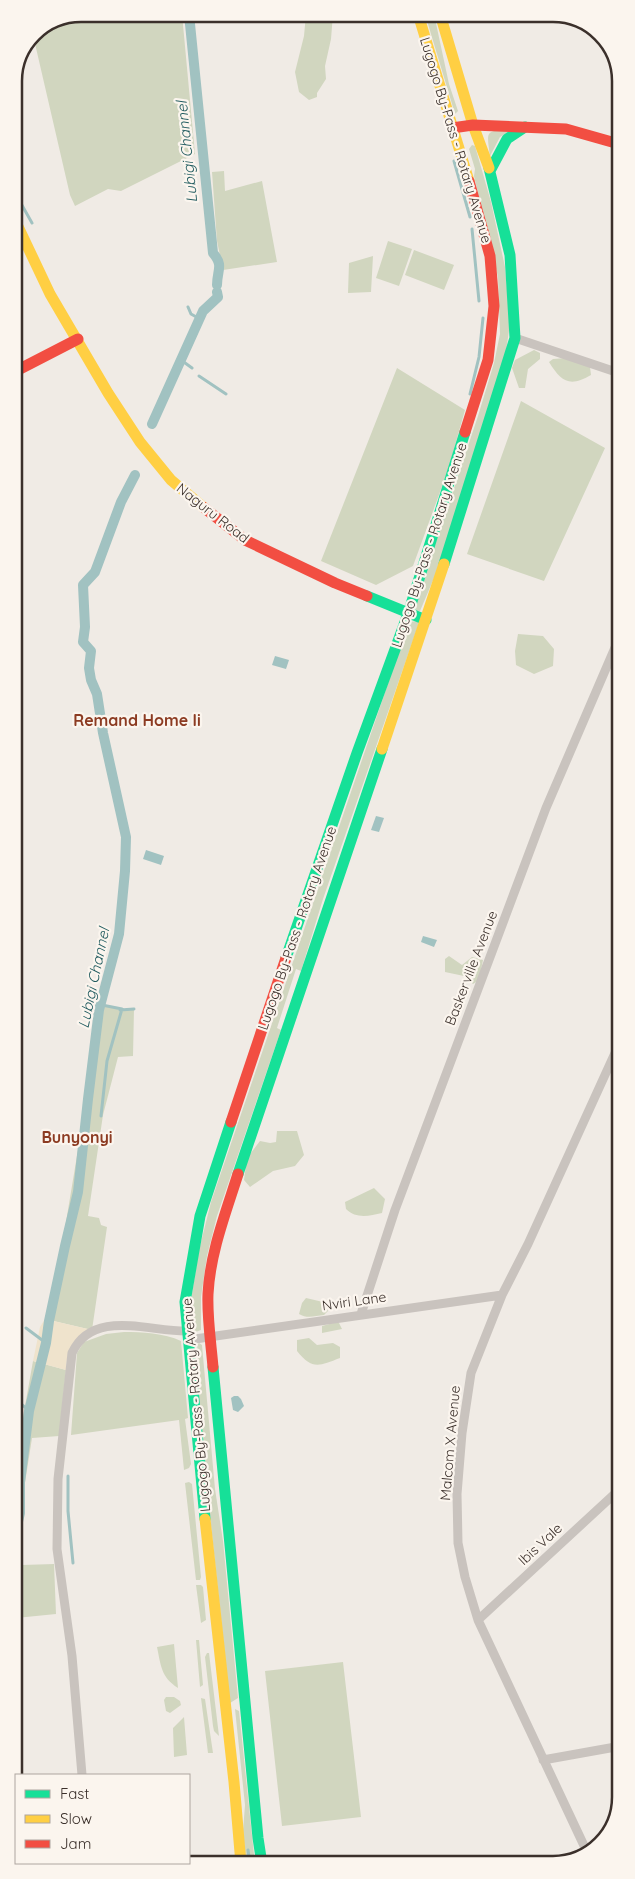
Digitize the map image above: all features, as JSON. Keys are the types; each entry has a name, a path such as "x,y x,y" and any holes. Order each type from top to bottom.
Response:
{"main road":[{"name":"Lugogo By-Pass - Rotary Avenue","path":"240,1856 200,1474 185,1302 200,1216 357,753 408,614 488,360 494,306 490,256 421,23"},
{"name":"Lugogo By-Pass - Rotary Avenue","path":"261,1856 208,1315 208,1292 223,1220 426,620 515,338 510,255 490,171 473,125 442,23"},
{"path":"433,63 452,57"},
{"path":"452,128 473,125 566,129 612,142"},
{"path":"490,171 507,139 525,127"},
{"name":"Naguru Road","path":"22,235 50,294 108,392 140,442 171,480 245,540 335,583 426,620"},
{"path":"22,368 78,339"},
{"path":"226,1709 230,1704 245,1704"}],"street":[{"path":"515,338 612,371"},
{"name":"Baskerville Avenue","path":"361,1314 395,1210 546,808 612,655"},
{"name":"Malcom X Avenue","path":"585,1848 478,1620 465,1577 458,1543 457,1494 461,1441 471,1373 502,1294 528,1244 612,1060"},
{"name":"Nviri Lane","path":"82,1774 72,1656 57,1549 58,1479 72,1353 76,1344 87,1333 100,1327 140,1326 188,1335 210,1336 502,1294"},
{"name":"Ibis Vale","path":"478,1620 612,1496"},
{"path":"543,1760 612,1748"}],"green space":[{"path":"82,22 183,22 195,154 121,191 108,189 75,206 70,195 35,45 49,32 59,27"},
{"path":"305,22 332,23 325,66 326,79 317,93 317,97 309,100 299,92 295,72 304,36"},
{"path":"428,23 436,23 449,84 458,111 455,114"},
{"path":"512,130 500,137 490,156 488,136 490,133"},
{"path":"472,145 475,146 491,202 505,267 510,324 506,351 437,571 420,611 417,611 414,608 478,416 494,363 500,334 498,277 474,176 475,169 469,149"},
{"path":"224,171 225,191 262,181 277,262 223,270 217,241 212,172"},
{"path":"388,241 412,249 399,286 376,278"},
{"path":"414,250 454,265 444,290 405,275"},
{"path":"373,256 371,292 348,293 349,263"},
{"path":"534,350 540,353 540,359 528,369 525,388 519,388 512,368 515,360"},
{"path":"566,358 590,367 591,375 571,382 562,378 549,362 553,359"},
{"path":"397,368 465,410 448,470 413,566 376,585 321,561"},
{"path":"521,401 605,448 544,581 467,554"},
{"path":"417,621 419,623 323,899 301,971 296,969 277,1028 281,1030 217,1216 207,1256 201,1297 201,1330 193,1333 191,1300 199,1250 211,1202 409,622"},
{"path":"518,634 543,636 554,649 553,666 534,674 516,665 515,651"},
{"path":"449,956 462,965 472,957 483,960 479,980 473,984 464,976 445,972 445,959"},
{"path":"102,1005 121,1010 134,1009 133,1056 118,1057 103,1115 88,1216 99,1218 101,1225 107,1227 92,1330 45,1319 62,1246"},
{"path":"277,1131 297,1131 304,1155 295,1166 273,1171 250,1187 244,1180 247,1158 260,1141 276,1142"},
{"path":"374,1188 385,1199 382,1213 368,1216 358,1215 346,1209 345,1202"},
{"path":"306,1298 323,1302 328,1311 324,1315 305,1316 299,1314 302,1303"},
{"path":"337,1322 342,1329 322,1333 322,1326"},
{"path":"124,1332 160,1335 181,1341 188,1418 185,1419 191,1464 189,1468 184,1470 179,1420 71,1435 77,1353 84,1342 106,1334"},
{"path":"309,1338 317,1345 333,1343 340,1347 340,1358 316,1365 307,1361 297,1351 297,1340"},
{"path":"199,1343 202,1345 215,1489 223,1541 238,1698 230,1703 197,1394 200,1376 197,1345"},
{"path":"33,1361 66,1370 59,1436 32,1438 22,1502 22,1423"},
{"path":"189,1482 192,1484 200,1580 196,1580 185,1483"},
{"path":"54,1564 56,1614 22,1617 22,1565"},
{"path":"196,1585 203,1587 206,1620 201,1623"},
{"path":"196,1640 199,1640 203,1685 200,1687"},
{"path":"174,1644 178,1688 165,1675 157,1647"},
{"path":"209,1653 219,1736 214,1731 213,1726 205,1657"},
{"path":"343,1662 361,1817 282,1826 265,1671"},
{"path":"166,1697 174,1697 180,1701 181,1705 170,1713 166,1711 164,1700"},
{"path":"201,1698 205,1699 213,1753 208,1753"},
{"path":"235,1709 239,1711 254,1856 245,1856 243,1831 245,1805"},
{"path":"184,1717 187,1755 174,1757 173,1728"}],"sand":[{"path":"45,1319 92,1330 72,1346 66,1370 33,1361 40,1327"}],"water":[{"path":"275,656 289,660 286,669 272,665"},
{"path":"376,816 384,818 379,832 371,830"},
{"path":"146,850 164,856 161,865 143,859"},
{"path":"423,936 437,940 434,947 421,942"},
{"path":"238,1396 241,1399 244,1406 238,1412 233,1410 231,1398"}],"waterway":[{"name":"Lubigi Channel","path":"190,22 213,253 219,265 217,285"},
{"path":"454,161 470,217"},
{"path":"22,205 32,223"},
{"path":"472,229 479,301"},
{"name":"Lubigi Channel","path":"152,424 203,311 218,297 217,292"},
{"path":"188,307 191,314 200,319"},
{"path":"470,394 479,357 483,318"},
{"path":"181,360 192,368"},
{"path":"199,376 226,394"},
{"name":"Lubigi Channel","path":"22,1466 29,1411 46,1343 49,1321 78,1192 99,1010 119,934 125,871 126,837 103,733 97,694 91,680 89,668 91,651 83,642 85,627 83,585 95,572 121,502 135,475"},
{"path":"99,1010 102,1005 122,1009 107,1061 101,1116"},
{"path":"120,1010 134,1009"},
{"path":"26,1328 46,1343"},
{"path":"22,1404 29,1411"},
{"path":"22,1444 25,1448"},
{"path":"68,1476 68,1511 73,1563"},
{"path":"248,1850 249,1856"}],"traffic: fast":[{"path":"490,171 507,139 525,127"},
{"path":"444,564 515,338 510,255 489,168"},
{"path":"286,958 357,753 408,614 465,432"},
{"path":"367,596 426,620"},
{"path":"238,1174 382,749"},
{"path":"205,1519 185,1302 200,1216 231,1122"},
{"path":"213,1367 261,1856"}],"traffic: slow":[{"path":"421,23 469,181"},
{"path":"443,23 473,125 489,168"},
{"path":"22,235 50,294 108,393 140,442 171,480 203,507"},
{"path":"382,749 444,564"},
{"path":"205,1519 240,1856"}],"traffic: jam":[{"path":"452,128 473,125 566,129 612,142"},
{"path":"465,432 488,360 494,306 490,256 469,181"},
{"path":"22,368 78,339"},
{"path":"203,507 245,540 335,583 367,596"},
{"path":"231,1122 286,958"},
{"path":"213,1367 208,1312 209,1279 219,1233 238,1174"}],"district":[{"name":"Remand Home Ii","path":"137,720"},
{"name":"Bunyonyi","path":"77,1137"}]}
